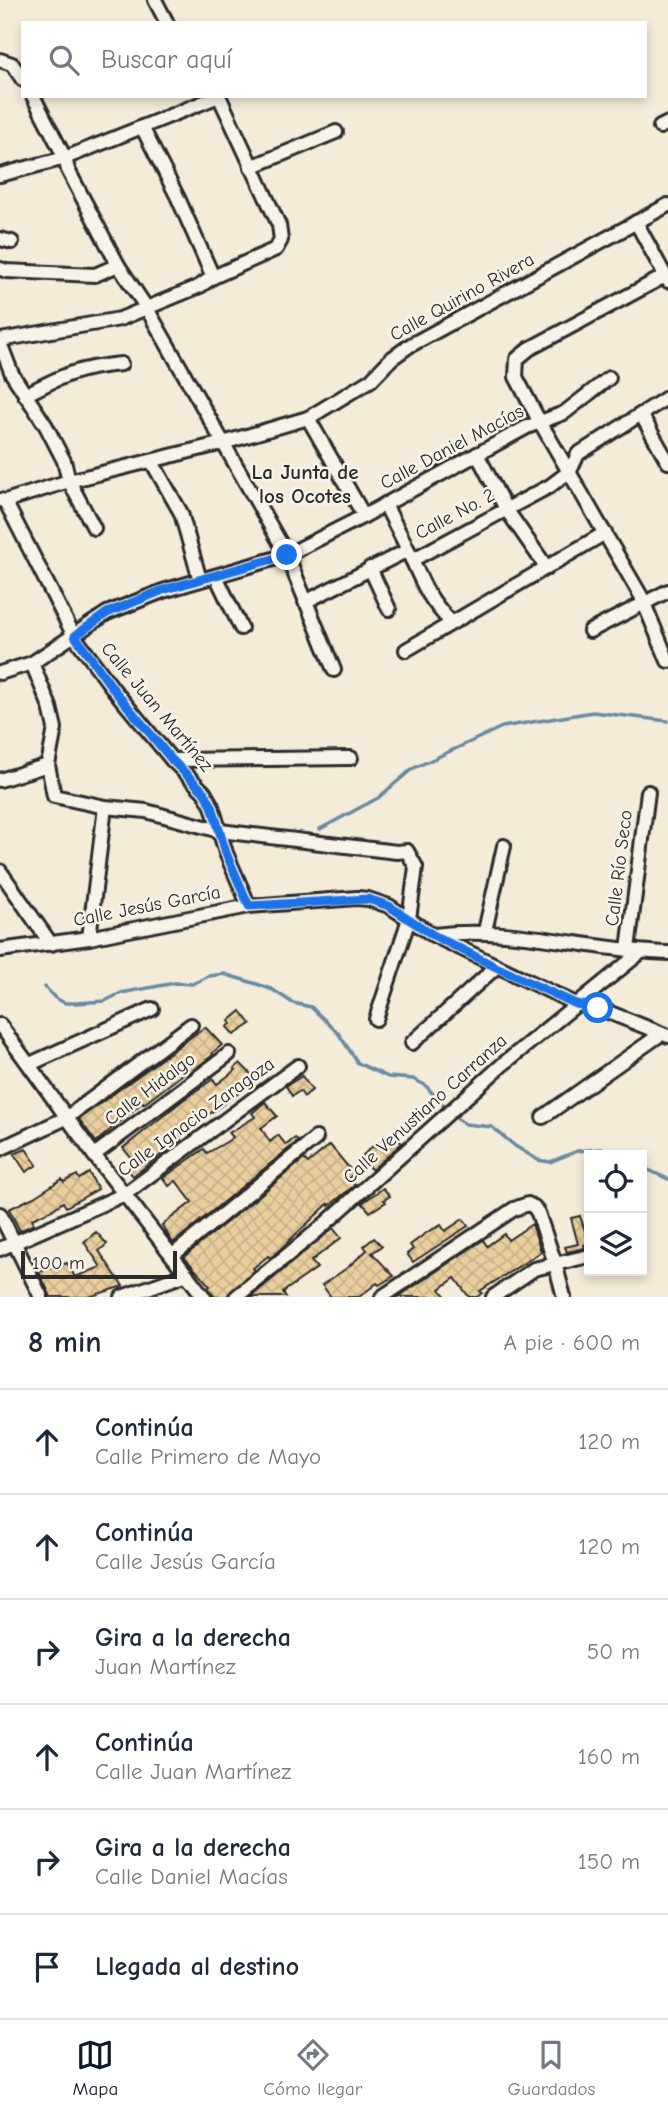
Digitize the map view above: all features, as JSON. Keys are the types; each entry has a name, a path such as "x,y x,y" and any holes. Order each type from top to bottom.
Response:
{"street":[{"path":"155,0 160,20"},
{"path":"0,60 12,64 21,77"},
{"path":"34,98 118,265 146,307 287,555 334,670"},
{"path":"0,175 65,158 214,98"},
{"path":"94,528 69,481 64,461 46,426 12,374 0,342 106,322 200,286 276,249 282,240 279,225 220,98"},
{"path":"142,127 214,277"},
{"path":"251,167 336,132"},
{"name":"Calle Quirino Rivera","path":"2,501 308,418 371,380 391,359 409,346 668,205"},
{"path":"636,222 667,278"},
{"path":"1,269 95,275 118,265"},
{"name":"Calle Daniel Macías","path":"0,673 32,663 107,613 163,590 287,555 527,427 538,419 516,376 514,367 517,359 529,349 667,278"},
{"path":"25,395 62,375 87,367 121,364"},
{"path":"609,378 564,413 538,419 644,604 668,661"},
{"path":"570,471 579,454 668,397"},
{"path":"642,416 668,462"},
{"path":"308,418 364,516"},
{"path":"477,454 506,509 547,568"},
{"path":"152,462 181,513 200,580"},
{"name":"Calle No. 2","path":"384,504 410,555 550,486 570,471"},
{"name":"Calle Juan Martínez","path":"2,501 75,636 114,690 172,760 204,792 212,806 226,853 249,906"},
{"path":"406,650 605,533"},
{"path":"305,602 370,568 410,555 422,586 436,607 451,622"},
{"path":"370,568 390,609"},
{"path":"216,576 241,628"},
{"path":"590,631 668,591"},
{"path":"32,663 50,707 55,729 48,765 54,796 105,807 146,811 220,831 407,851 416,867 409,919 376,1019"},
{"path":"172,760 351,758"},
{"path":"0,780 48,765"},
{"name":"Calle Río Seco","path":"635,950 648,792"},
{"path":"89,938 105,807"},
{"path":"485,932 504,846"},
{"path":"0,870 51,944"},
{"name":"Calle Jesús García","path":"0,950 89,938 249,906 368,899 389,906 433,935 576,1004 598,1008 664,1035"},
{"path":"433,935 485,932 668,953"},
{"name":"Calle Venustiano Carranza","path":"236,1297 317,1231 635,950"},
{"path":"412,1044 496,967"},
{"path":"30,1064 152,1009"},
{"path":"0,1025 66,1118 204,1297"},
{"path":"0,1149 66,1118 191,1025"},
{"path":"542,1116 664,1035"},
{"name":"Calle Hidalgo","path":"94,1155 229,1054"},
{"name":"Calle Ignacio Zaragoza","path":"0,1249 125,1194 298,1066"},
{"path":"173,1255 316,1138"},
{"path":"382,1297 514,1209 528,1204 534,1207 555,1263 564,1297"},
{"path":"0,1214 41,1297"},
{"path":"493,1297 534,1269 584,1257"},
{"path":"122,1297 187,1274"}],"building":[{"path":"241,1011 251,1024 234,1035 227,1027 231,1024 229,1021"},
{"path":"205,1027 222,1045 213,1055 144,1104 143,1102 96,1142 79,1119"},
{"path":"240,1063 257,1080 188,1129 179,1137 181,1140 133,1176 128,1170 136,1164 123,1148 183,1100 213,1079 217,1084 236,1070 234,1068"},
{"path":"302,1076 312,1090 304,1097 300,1091 292,1096 286,1086"},
{"path":"265,1102 277,1116 261,1128 270,1142 278,1135 286,1145 295,1138 298,1141 173,1243 162,1225 192,1202 176,1181 169,1186 163,1178 204,1149 207,1153 228,1141 233,1137 229,1133 255,1117 252,1113"},
{"path":"394,1136 402,1143 372,1170 360,1158 379,1143 383,1147"},
{"path":"330,1145 354,1174 349,1178 355,1185 329,1206 328,1204 274,1255 270,1258 268,1256 253,1268 255,1270 226,1297 215,1297 208,1288 210,1286 184,1257 304,1159 308,1163"},
{"path":"26,1149 37,1165 26,1172 14,1154"},
{"path":"89,1173 98,1189 66,1207 63,1202 32,1219 34,1224 20,1231 9,1209 62,1179 64,1182 77,1175 79,1179"},
{"path":"383,1188 390,1196 384,1200 386,1202 370,1212 362,1203"},
{"path":"580,1216 584,1228 584,1248 567,1252 565,1247 578,1244 571,1218"},
{"path":"463,1219 468,1226 413,1262 407,1254 413,1249 410,1245 429,1231 441,1225 445,1231"},
{"path":"532,1224 541,1252 480,1291 482,1293 477,1297 469,1297 455,1278 440,1289 446,1297 398,1297 483,1240 487,1246 504,1234 508,1240"},
{"path":"333,1228 341,1238 311,1261 317,1268 283,1292 286,1297 251,1297"},
{"path":"96,1232 107,1244 99,1251 123,1286 89,1297 51,1297 39,1272 67,1263 75,1277 101,1267 84,1242"},
{"path":"374,1238 382,1246 372,1253 394,1276 379,1285 377,1283 359,1297 331,1297 322,1285 367,1250 364,1246"}],"waterway":[{"path":"320,829 378,798 412,769 502,727 593,712 668,721"},
{"path":"45,987 55,998 65,1003 76,1003 105,1001 121,993 175,983 192,984 209,976 224,974 257,984 273,990 293,1003 311,1007 338,1033 358,1063 388,1077 413,1079 425,1085 452,1115 465,1124 492,1127 538,1160 550,1162 584,1150"},
{"path":"590,1150 604,1150"},
{"path":"647,1169 668,1179"}],"district":[{"name":"La Junta de los Ocotes","path":"305,484"}],"route":[{"path":"287,555 163,590 107,613 75,636 114,690 172,760 204,792 212,806 226,853 249,906 368,899 389,906 433,935 496,967 576,1004 598,1008"}]}
